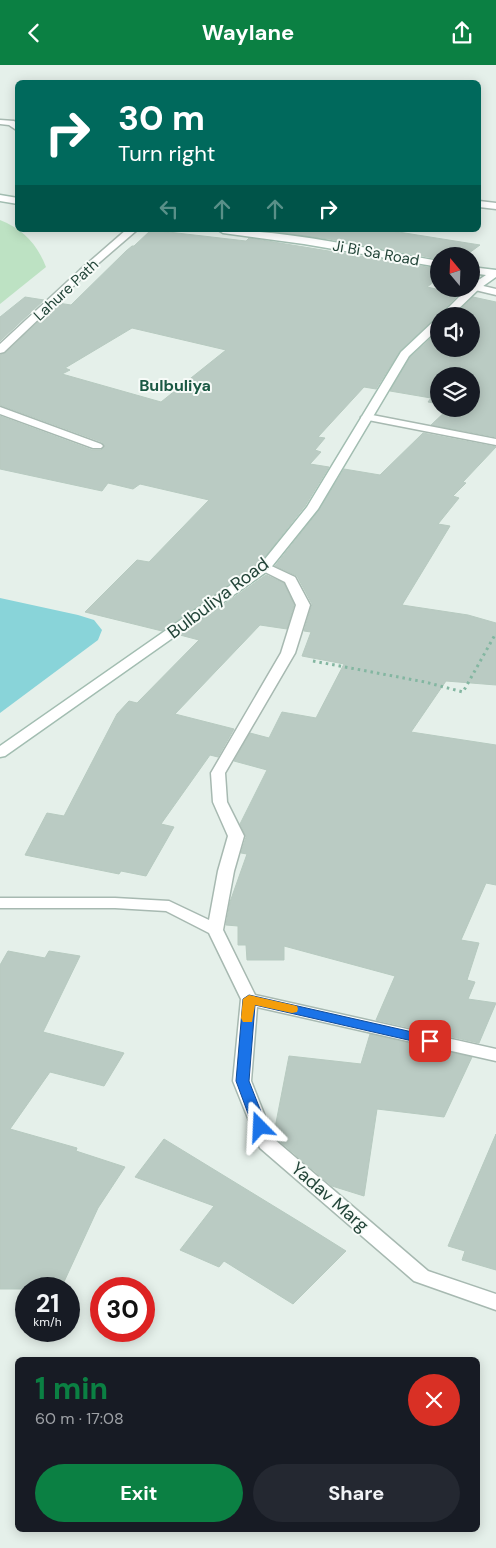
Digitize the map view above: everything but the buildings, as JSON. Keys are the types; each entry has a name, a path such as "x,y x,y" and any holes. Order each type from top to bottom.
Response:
{"street":[{"path":"0,122 11,123 15,126"},
{"path":"0,199 15,201"},
{"path":"481,204 496,206"},
{"name":"Lahure Path","path":"0,350 83,272 130,232"},
{"name":"Ji Bi Sa Road","path":"238,232 304,241 430,263"},
{"path":"480,271 495,273"},
{"path":"480,284 495,273"},
{"path":"480,288 496,292"},
{"path":"454,307 465,297"},
{"name":"Bulbuliya Road","path":"0,753 265,567 312,509 405,354 430,330"},
{"path":"0,409 97,446"},
{"path":"367,417 496,441"},
{"path":"214,930 226,871 236,836 220,802 218,773 286,657 302,605 290,581 265,567"},
{"path":"0,903 115,903 169,906 214,930 249,999 496,1055"},
{"name":"Yadav Marg","path":"249,999 242,1081 266,1143 421,1277 496,1302"}],"path":[{"path":"286,657 346,666 426,682 463,692 496,633"}],"green space":[{"path":"0,220 15,228 15,232 21,232 34,244 46,267 0,304"}],"water":[{"path":"0,598 94,620 102,630 98,640 0,713"}],"slow traffic":[{"path":"248,1018 249,999 292,1009"}],"district":[{"name":"Bulbuliya","path":"175,385"}],"route":[{"path":"260,1127 242,1081 249,999 430,1041"}]}
